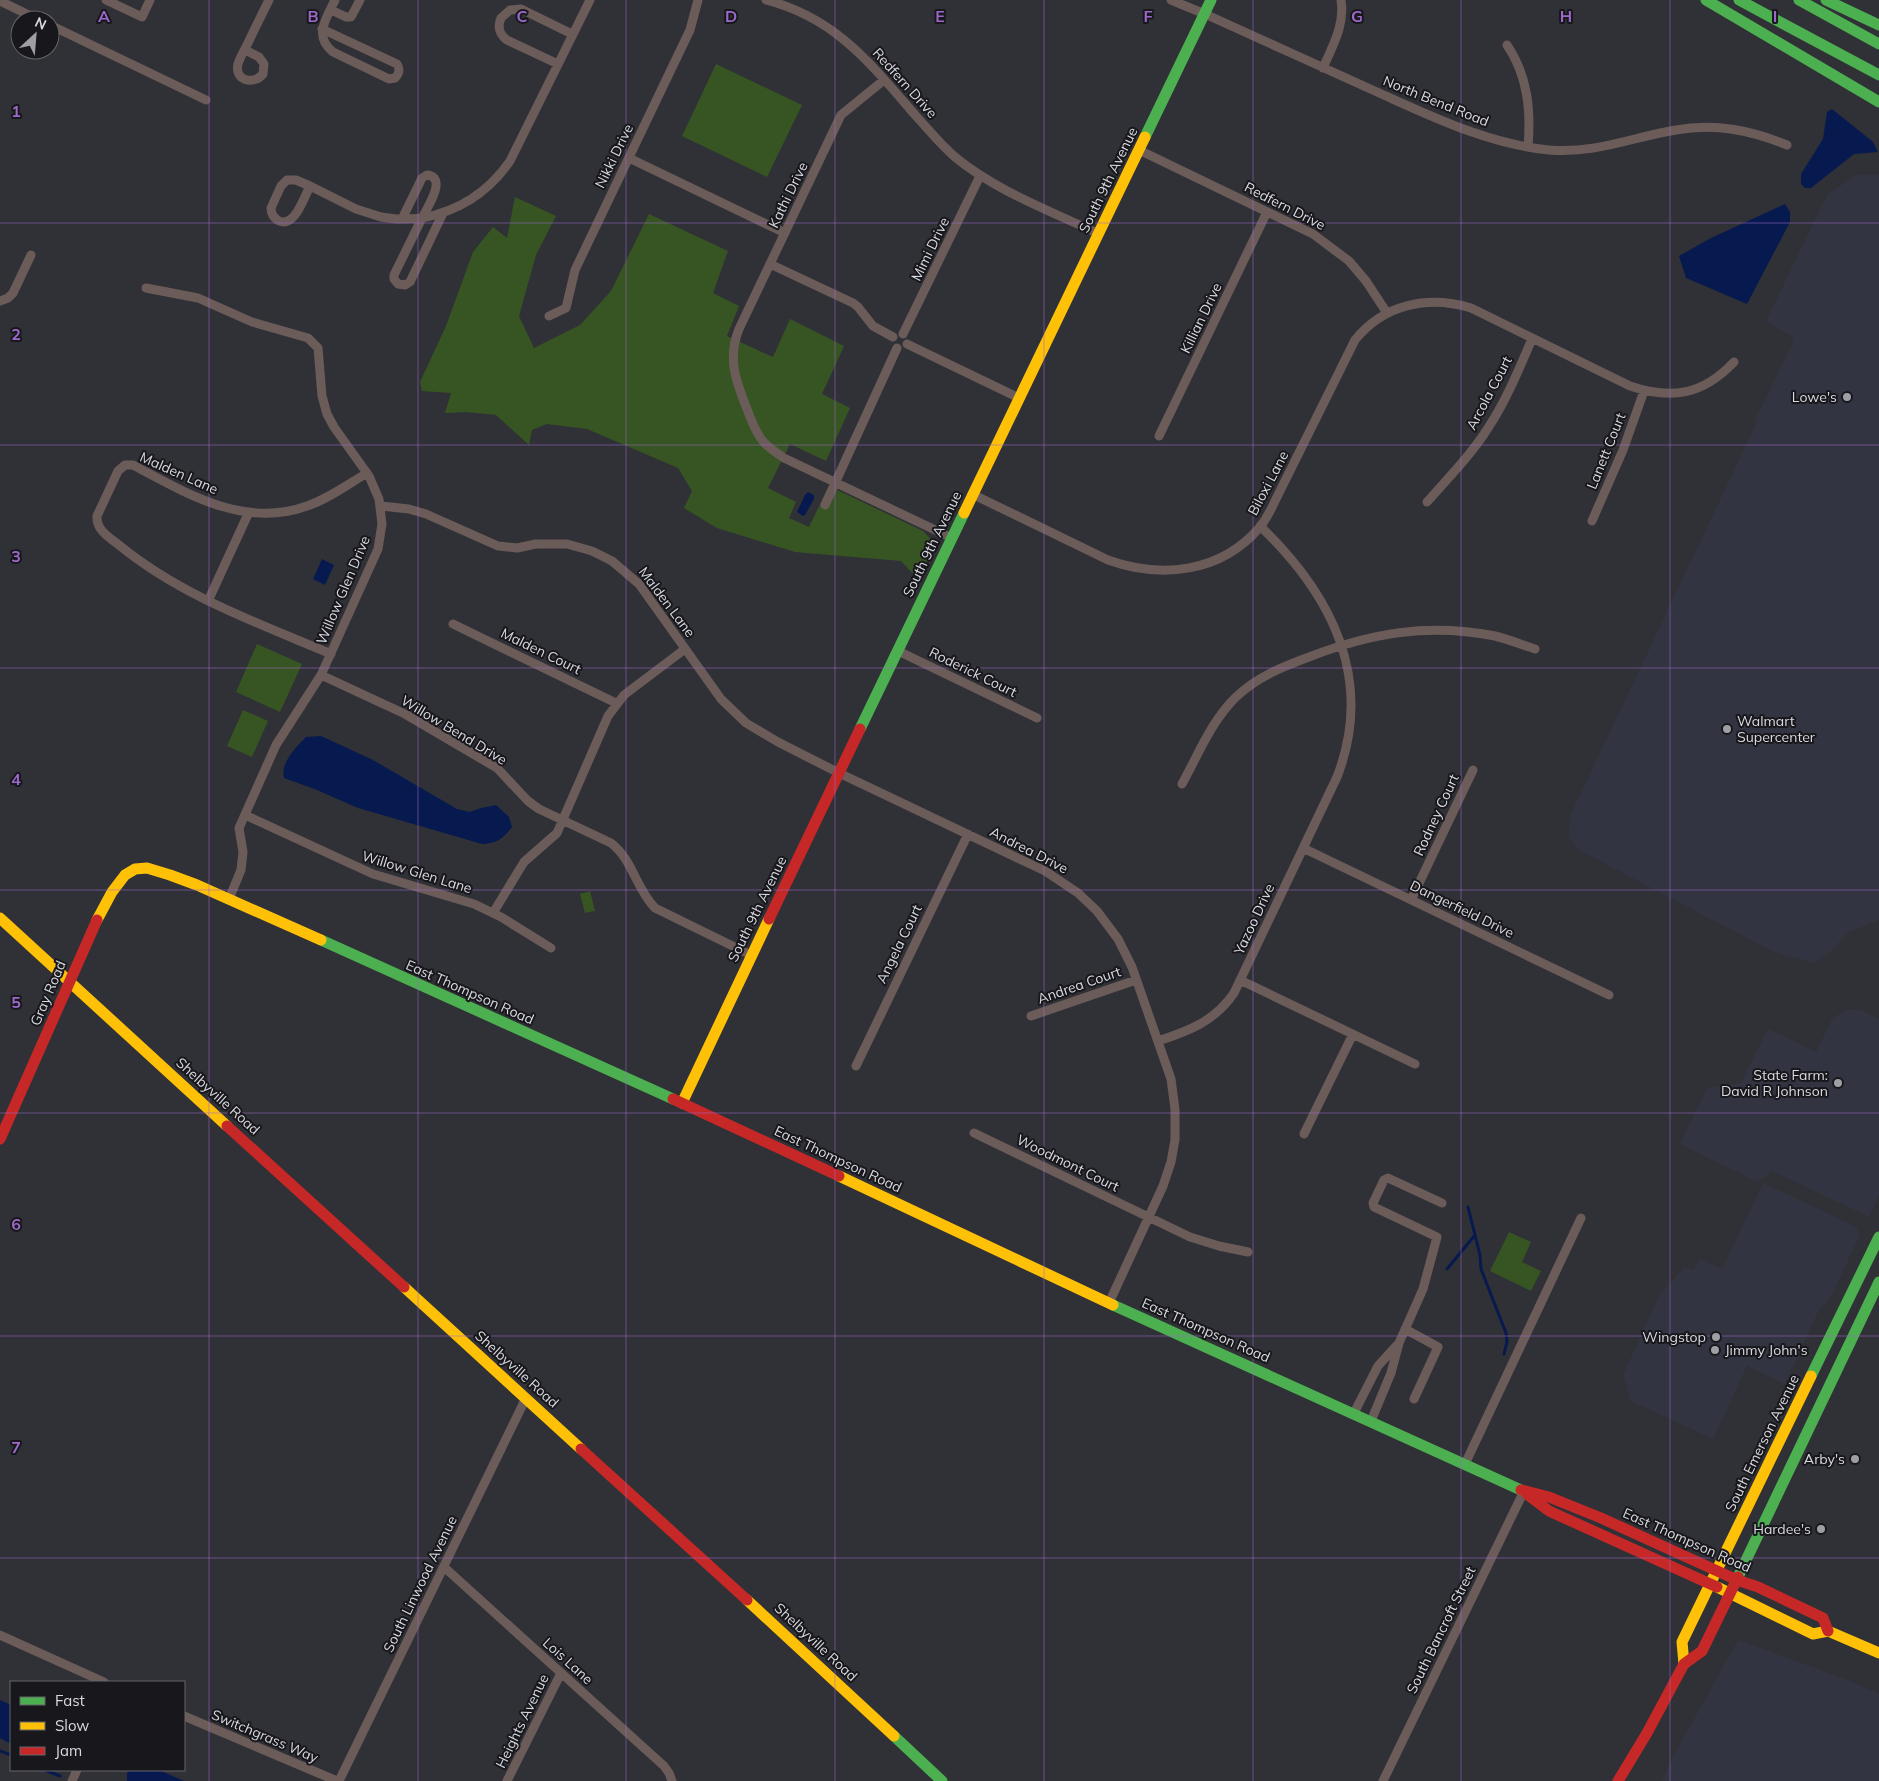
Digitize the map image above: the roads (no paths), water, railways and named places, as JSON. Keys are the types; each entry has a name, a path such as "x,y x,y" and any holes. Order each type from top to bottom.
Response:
{"main road":[{"name":"South 9th Avenue","path":"682,1103 972,494 1211,0"},
{"path":"1706,0 1879,102"},
{"path":"1739,0 1879,74"},
{"path":"1799,0 1879,44"},
{"path":"1826,0 1879,25"},
{"name":"East Thompson Road","path":"136,868 147,867 161,871 229,899 682,1103 1109,1303 1524,1491 1549,1497 1601,1518 1737,1580 1758,1587 1823,1618 1828,1631"},
{"name":"Gray Road","path":"0,1140 98,918 117,884 136,868"},
{"path":"0,918 69,981"},
{"name":"Shelbyville Road","path":"69,981 874,1716 942,1781"},
{"name":"South Emerson Avenue","path":"1684,1664 1682,1642 1879,1237"},
{"name":"South Emerson Avenue","path":"1618,1781 1647,1733 1684,1664 1702,1652 1879,1282"},
{"name":"East Thompson Road","path":"1524,1491 1549,1512 1710,1584 1813,1634 1828,1631 1879,1653"}],"street":[{"path":"106,0 142,17 150,0"},
{"path":"322,28 397,64 399,74 395,78 389,79 333,52 324,43 322,28 335,0"},
{"path":"330,10 346,17 351,17 360,0"},
{"path":"310,186 293,219 284,222 275,218 271,212 272,204 284,182 293,179 310,186 362,211 381,217 422,218 443,213 471,200 491,185 504,171 515,153 590,0"},
{"name":"Nikki Drive","path":"549,316 566,308 575,270 690,30 698,0"},
{"name":"Redfern Drive","path":"766,0 796,10 831,29 851,44 939,142 980,176 1099,234"},
{"name":"North Bend Road","path":"1171,0 1445,123 1496,140 1528,147 1567,150 1598,148 1674,130 1709,127 1748,131 1787,145"},
{"path":"1322,68 1340,30 1342,17 1341,0"},
{"path":"0,1 18,10"},
{"path":"245,50 267,1"},
{"path":"558,64 507,40 499,29 501,18 510,10 521,9 572,34"},
{"path":"60,30 206,100"},
{"path":"1507,46 1516,61 1525,85 1530,116 1528,147"},
{"name":"Kathi Drive","path":"834,481 784,458 771,449 759,436 753,427 734,376 732,354 736,337 841,115 884,80"},
{"name":"Redfern Drive","path":"1139,150 1313,234 1349,261 1366,281 1387,313"},
{"path":"629,158 785,233"},
{"path":"402,219 422,178 429,174 436,180 437,187 394,275 396,282 402,285 408,284 411,280 443,213"},
{"name":"Mimi Drive","path":"903,334 980,176"},
{"name":"Killian Drive","path":"1159,436 1267,212"},
{"path":"2,300 13,293 30,255"},
{"path":"770,264 853,304 858,307 873,326 893,337"},
{"name":"Willow Glen Drive","path":"146,288 198,298 252,322 308,338 318,348 322,396 327,414 367,473 381,506 382,524 379,545 321,675 276,744 238,828 243,852 241,870 229,899"},
{"path":"1387,313 1406,305 1423,302 1458,304 1471,308 1630,386 1644,391 1666,394 1683,393 1718,377 1734,362"},
{"name":"Biloxi Lane","path":"972,494 1108,560 1142,570 1181,570 1211,562 1241,544 1260,526 1275,501 1349,350 1369,325 1387,313"},
{"path":"893,337 898,333 903,334 908,339 907,344"},
{"path":"893,337 893,343 898,348"},
{"name":"Arcola Court","path":"1427,502 1475,447 1488,429 1506,397 1532,338"},
{"path":"907,344 1019,398"},
{"path":"898,348 904,347 907,344"},
{"path":"824,505 898,348"},
{"name":"Lanett Court","path":"1592,522 1623,450 1644,391"},
{"name":"Malden Lane","path":"208,601 147,567 102,531 97,522 98,512 116,474 121,468 128,465 135,466 177,489 223,507 249,512 275,513 307,506 367,473"},
{"path":"834,481 952,538"},
{"name":"Malden Lane","path":"381,506 414,510 426,514 498,546 517,548 536,544 558,543 575,545 618,564 638,584 721,700 737,716 763,734 839,773"},
{"path":"249,512 208,601 330,654"},
{"name":"Yazoo Drive","path":"1158,1041 1190,1030 1210,1019 1229,1001 1337,776 1344,760 1351,730 1352,691 1347,666 1333,624 1316,593 1291,557 1260,526"},
{"name":"Malden Court","path":"453,624 616,702"},
{"path":"1182,784 1218,718 1229,704 1248,686 1286,666 1341,645 1379,635 1427,630 1472,632 1497,637 1535,649"},
{"path":"493,913 524,862 554,837 563,821 608,716 616,702 685,649"},
{"name":"Roderick Court","path":"898,650 1037,718"},
{"name":"Willow Bend Drive","path":"321,675 405,714 497,768 528,801 547,814 604,840 619,849 629,863 644,896 655,908 751,955"},
{"name":"Rodney Court","path":"1411,900 1473,770"},
{"name":"Andrea Drive","path":"839,773 1045,871 1078,892 1097,911 1118,939 1136,980 1158,1041"},
{"name":"Willow Glen Lane","path":"245,815 373,874 466,901 493,913 551,948"},
{"name":"Angela Court","path":"856,1066 968,834"},
{"name":"Dangerfield Drive","path":"1303,848 1609,995"},
{"name":"Andrea Court","path":"1031,1016 1136,980"},
{"path":"1240,980 1415,1064"},
{"path":"1304,1134 1352,1034"},
{"path":"1109,1303 1163,1186 1171,1162 1176,1127 1175,1109 1171,1079 1158,1041"},
{"name":"Woodmont Court","path":"974,1133 1190,1237 1248,1252"},
{"path":"1371,1421 1391,1373 1398,1343 1423,1288 1437,1237 1374,1207 1373,1203 1384,1180 1387,1178 1442,1203"},
{"path":"1465,1464 1582,1218"},
{"path":"1405,1329 1438,1347 1414,1399"},
{"path":"1354,1413 1378,1366 1398,1343"},
{"name":"South Linwood Avenue","path":"338,1781 526,1398"},
{"name":"South Bancroft Street","path":"1383,1781 1524,1491"},
{"name":"Lois Lane","path":"444,1567 664,1766 671,1780"},
{"path":"0,1635 102,1681"},
{"name":"Heights Avenue","path":"507,1781 561,1673"},
{"name":"Switchgrass Way","path":"185,1716 338,1781"}],"water":[{"path":"1832,109 1873,142 1878,152 1854,154 1811,188 1805,188 1801,184 1801,174 1823,139 1827,112"},
{"path":"1785,204 1790,212 1790,222 1747,304 1686,278 1679,256 1711,238"},
{"path":"808,492 814,495 814,499 803,516 797,512"},
{"path":"322,559 334,565 325,585 313,579"},
{"path":"321,736 373,760 457,809 470,812 496,805 509,817 512,827 499,840 482,844 358,808 284,778 284,767 298,746 306,737"},
{"path":"0,1700 10,1705 10,1743 0,1738"},
{"path":"129,1771 161,1771 184,1781 127,1781 127,1773"}],"waterway":[{"path":"1468,1207 1480,1255 1481,1269 1506,1333 1507,1342 1504,1354"},
{"path":"1447,1269 1475,1235"},
{"path":"0,1751 10,1755"},
{"path":"48,1771 60,1776"}],"place":[{"name":"Lowe's","path":"1847,397"},
{"name":"Walmart Supercenter","path":"1727,729"},
{"name":"State Farm: David R Johnson","path":"1838,1083"},
{"name":"Wingstop","path":"1716,1337"},
{"name":"Jimmy John's","path":"1715,1350"},
{"name":"Arby's","path":"1855,1459"},
{"name":"Hardee's","path":"1821,1529"}]}
